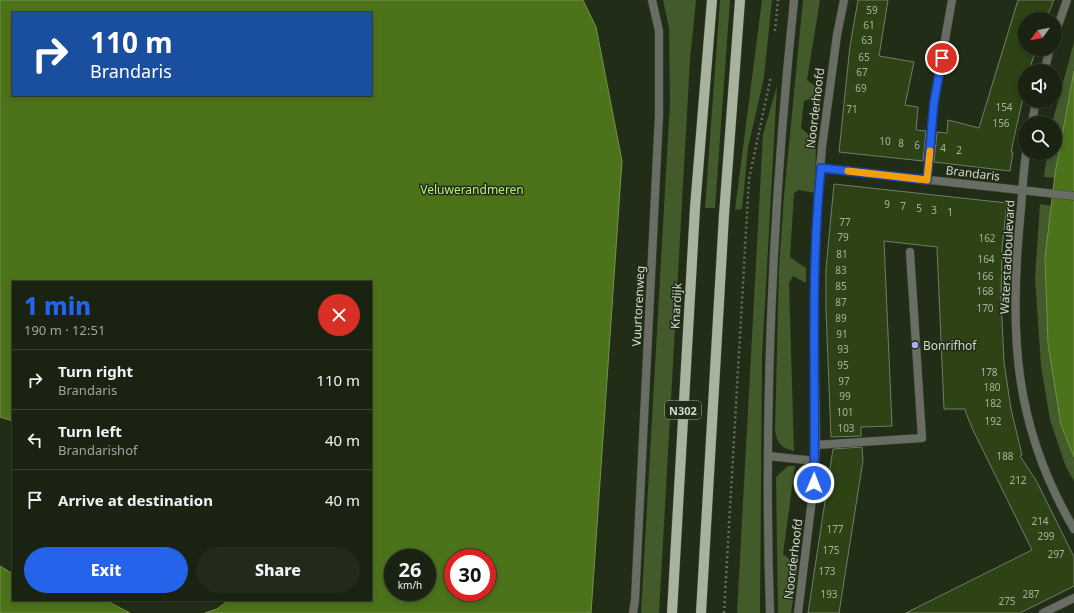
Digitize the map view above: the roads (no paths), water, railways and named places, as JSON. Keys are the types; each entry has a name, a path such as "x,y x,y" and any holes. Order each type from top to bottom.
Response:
{"main road":[{"name":"Knardijk","path":"672,613 695,208 712,0"},
{"name":"N302","path":"701,613 724,207 740,0"}],"street":[{"name":"Vuurtorenweg","path":"633,613 636,600 659,115 659,31 652,0"},
{"path":"770,613 768,456 772,285 794,0"},
{"name":"Noorderhoofd","path":"798,613 814,483 816,445 814,303 821,168 837,35 844,0"},
{"path":"927,180 934,102 952,0"},
{"path":"1062,14 1067,0"},
{"name":"Waterstadboulevard","path":"1025,160 1016,265 1015,328 1020,380 1025,411 1036,450 1048,481 1074,529"},
{"name":"Brandaris","path":"821,168 1074,196"},
{"path":"816,445 922,438 910,252"},
{"path":"768,456 815,461"},
{"path":"1043,613 1074,598"}],"place":[{"name":"Bonrifhof","path":"915,345"}],"park label":[{"name":"Veluwerandmeren","path":"472,189"}]}
